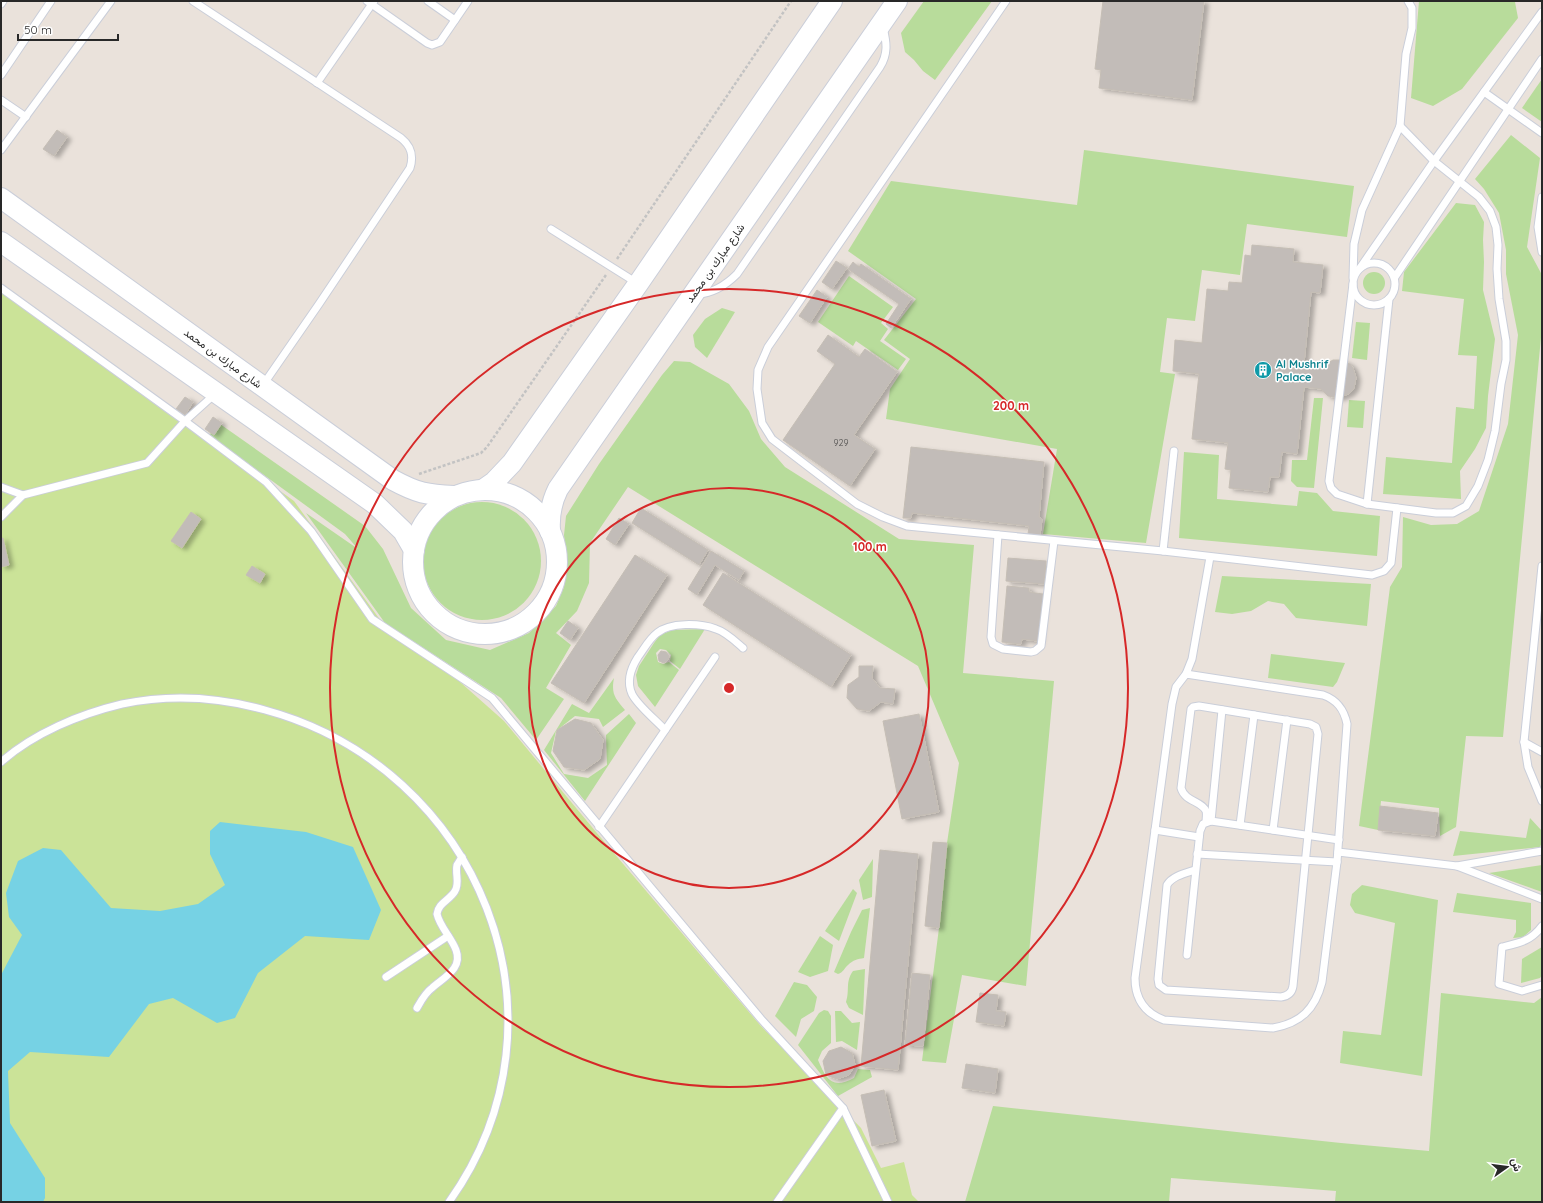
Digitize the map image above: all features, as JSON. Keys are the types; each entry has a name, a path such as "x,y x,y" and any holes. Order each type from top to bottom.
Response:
{"street":[{"path":"484,489 494,482 512,463 638,284 832,1"},
{"name":"شارع مبارك بن محمد","path":"550,531 552,505 558,490 897,1"},
{"name":"شارع مبارك بن محمد","path":"1,198 361,458 405,487 431,495 454,496"},
{"path":"1,242 375,504 403,531 414,550"},
{"path":"484,489 504,492 523,500 539,514 550,531 557,555 555,579 545,602 529,620 507,631 483,634 459,629 438,616 422,597 414,574 414,550 421,528 435,510 454,496 468,491 484,489"}],"lane":[{"path":"1,75 51,1"},
{"path":"1,150 111,1"},
{"path":"428,1 455,20"},
{"path":"317,83 371,2 427,43 432,45 440,42 468,1"},
{"path":"1006,1 768,347 758,370 757,389 762,423 772,439 857,504 883,517 907,526 1163,551 1372,575 1384,571 1391,562 1397,508"},
{"path":"1400,126 1434,161 1460,180 1479,197 1490,211 1496,227 1498,245 1497,269 1499,299 1506,341 1506,360 1501,384 1495,431 1488,460 1478,486 1466,506 1453,513 1367,504 1337,494 1331,488 1329,481 1353,281 1354,244 1362,210 1400,126 1406,54 1412,28 1412,8 1408,1"},
{"path":"195,2 406,142 410,148 412,161 410,168 328,291 262,386"},
{"path":"1389,299 1376,305 1369,305 1363,302 1354,291 1353,281 1360,268 1434,161 1542,12"},
{"path":"1367,504 1389,299 1395,289 1395,277 1542,59"},
{"path":"1484,92 1542,133"},
{"path":"1,100 26,117"},
{"path":"1542,197 1538,227 1542,252"},
{"path":"551,229 638,284"},
{"path":"1360,268 1371,262 1377,262 1388,267 1395,277"},
{"path":"1,288 266,482 311,531 372,619 492,698 761,1020 843,1108 888,1202"},
{"path":"1,517 24,495 147,463 185,422 216,393"},
{"path":"1163,551 1174,451"},
{"path":"1,487 24,495"},
{"path":"998,535 991,637 993,644 1003,649 1031,652 1041,646 1054,541"},
{"path":"1186,674 1323,695 1337,702 1345,716 1347,724 1338,852 1322,982 1319,994 1314,1004 1306,1014 1290,1023 1273,1028 1164,1020 1150,1013 1144,1008 1135,986 1173,695 1176,687 1186,674 1192,659 1210,557"},
{"path":"1542,566 1524,742 1528,767 1542,801"},
{"path":"666,730 636,700 630,687 630,672 633,665 656,633 669,626 708,626 724,633 743,648"},
{"path":"600,827 715,657"},
{"path":"1,762 26,744 68,722 105,709 135,702 158,698 182,698 229,702 255,707 305,722 352,746 374,762 415,797 448,836 462,857 486,903 500,946 507,990 508,1037 501,1085 488,1130 469,1172 449,1202"},
{"path":"1195,870 1175,877 1167,885 1158,979 1159,985 1166,990 1281,997 1288,995 1292,989 1318,730 1313,725 1287,720 1196,706 1191,709 1189,712 1182,788 1187,798 1204,808 1209,821"},
{"path":"1209,821 1222,710"},
{"path":"1240,825 1254,715"},
{"path":"1273,830 1287,720"},
{"path":"1524,742 1542,752"},
{"path":"1187,955 1195,870 1201,827 1209,821 1339,840"},
{"path":"1155,830 1199,837"},
{"path":"1457,866 1542,850"},
{"path":"1338,852 1457,866 1542,900"},
{"path":"1197,854 1337,862"},
{"path":"417,1008 430,989 448,976 454,970 457,963 455,948 438,917 437,910 455,890 458,880 457,865 462,857"},
{"path":"1542,926 1535,936 1517,944 1502,947 1499,984 1522,991 1542,985"},
{"path":"386,977 448,936"},
{"path":"777,1202 843,1108"}],"green space":[{"path":"924,1 992,1 935,80 923,71 905,52 901,33"},
{"path":"1419,1 1513,1 1515,2 1518,18 1462,89 1433,106 1411,98"},
{"path":"1542,79 1542,122 1522,108"},
{"path":"1511,135 1540,158 1527,247 1542,275 1542,327 1503,737 1466,736 1456,827 1440,836 1439,808 1381,801 1378,830 1359,826 1390,587 1402,567 1403,517 1431,525 1457,524 1479,511 1508,424 1518,335 1506,274 1506,250 1499,213 1484,189 1475,179"},
{"path":"1084,150 1354,186 1347,237 1247,224 1240,275 1202,270 1195,321 1167,318 1160,372 1175,374 1146,543 1043,534 1057,449 886,419 890,389 910,359 884,340 916,299 848,251 891,181 1077,205"},
{"path":"1456,203 1475,205 1484,222 1483,290 1495,339 1488,396 1486,428 1475,449 1460,471 1461,499 1383,494 1386,457 1452,463 1456,407 1474,409 1477,356 1458,355 1464,299 1402,291 1404,272"},
{"path":"1370,272 1378,272 1385,279 1385,287 1378,294 1370,294 1363,287 1363,279"},
{"path":"849,276 893,307 881,323 888,329 880,341 906,359 898,370 856,341 853,346 818,322"},
{"path":"1,290 294,501 386,628 442,666 504,721 760,1025 861,1128 881,1168 904,1162 912,1195 919,1202 1,1202"},
{"path":"722,308 735,312 707,358 695,347 693,335 705,319"},
{"path":"1356,322 1370,323 1367,360 1352,358"},
{"path":"674,361 690,362 729,384 749,411 761,439 785,467 899,539 974,545 963,673 1054,681 1026,986 962,975 946,1063 922,1061 939,928 947,843 959,763 918,666 628,487 590,543 589,583 577,611 556,633 571,645 546,688 564,699 536,740 501,698 385,623 306,513 358,549 345,534 209,435 220,424 365,526 383,549 411,608 446,640 490,650 529,633 556,606 564,587 566,556 564,535 566,516 599,464 662,375"},
{"path":"1314,398 1323,398 1314,488 1297,487 1291,481 1292,460 1307,460"},
{"path":"1349,400 1365,401 1363,428 1347,427"},
{"path":"1184,452 1219,455 1217,499 1297,506 1299,491 1317,493 1333,511 1380,516 1377,556 1179,538"},
{"path":"482,502 505,506 524,519 537,538 541,561 537,584 524,603 505,616 482,620 459,616 440,603 427,584 423,561 427,538 440,519 459,506"},
{"path":"1222,576 1371,584 1367,626 1296,618 1284,604 1268,601 1251,611 1232,614 1215,612"},
{"path":"705,629 680,669 670,661 671,655 666,650 660,649 656,653 658,662 663,664 669,662 679,670 655,707 638,686 636,675 639,666 660,635 672,630"},
{"path":"1271,654 1345,663 1337,682 1333,687 1268,678"},
{"path":"614,678 613,688 615,696 625,710 603,727 599,719 575,716 556,731 551,753 564,774 588,778 607,765 606,735 629,714 636,723 585,801 544,750 572,704 589,713"},
{"path":"1530,818 1542,831 1542,842 1540,847 1453,856 1460,831 1526,838"},
{"path":"873,859 872,897 863,900 859,880"},
{"path":"1542,865 1542,892 1489,873"},
{"path":"1362,885 1438,900 1422,1076 1340,1063 1343,1031 1381,1035 1395,923 1355,913 1350,905 1352,894"},
{"path":"853,889 857,893 839,941 825,931"},
{"path":"1457,893 1531,903 1531,930 1523,937 1513,938 1516,932 1516,920 1453,912"},
{"path":"870,908 864,958 852,962 838,974 834,972 862,910"},
{"path":"820,936 833,945 828,971 810,977 798,972"},
{"path":"1542,947 1542,975 1540,978 1521,983 1522,959"},
{"path":"865,969 863,1015 849,1008 846,1002 848,982 853,971"},
{"path":"794,982 807,985 817,997 814,1011 801,1019 796,1037 775,1016"},
{"path":"1441,993 1534,1003 1542,997 1542,1202 1335,1202 1336,1191 1171,1178 1169,1202 965,1202 993,1106 1429,1151"},
{"path":"824,1010 828,1011 831,1016 831,1043 822,1051 818,1060 824,1073 831,1081 835,1083 840,1083 854,1078 858,1069 870,1070 872,1077 838,1096 798,1045 819,1013"},
{"path":"835,1011 841,1011 852,1023 860,1022 857,1050 842,1041 836,1042"}],"water":[{"path":"220,822 306,832 353,847 381,910 369,940 305,936 258,973 235,1018 217,1023 173,998 149,1004 109,1057 30,1052 8,1071 10,1123 45,1178 45,1198 43,1202 1,1202 1,975 22,935 9,917 6,893 18,861 43,848 61,850 111,908 160,911 198,904 225,885 210,854 210,831"}],"building":[{"path":"1103,1 1204,1 1192,100 1099,88 1101,70 1095,69"},
{"path":"57,130 67,137 54,156 43,149"},
{"name":"Al Mushrif Palace","path":"1252,245 1294,249 1293,262 1323,265 1320,293 1311,292 1304,363 1324,365 1333,360 1342,360 1350,364 1356,378 1354,388 1350,393 1339,398 1328,396 1321,389 1304,387 1297,454 1282,452 1279,477 1270,477 1268,492 1229,488 1231,470 1225,469 1228,443 1192,439 1199,374 1173,371 1175,340 1202,343 1207,289 1228,291 1229,282 1242,283 1245,255 1251,256"},
{"path":"836,261 847,268 832,289 822,282"},
{"path":"853,262 859,267 861,264 911,299 891,328 886,324 899,304 848,269"},
{"path":"817,290 827,297 810,323 799,316"},
{"path":"828,335 859,357 865,349 897,372 854,435 875,449 850,486 783,440 835,364 817,351"},
{"path":"185,397 193,402 185,415 176,409"},
{"path":"213,417 222,423 214,435 205,429"},
{"path":"911,447 1044,462 1039,517 1042,519 1040,535 1028,534 1029,526 912,513 911,518 903,518"},
{"path":"641,508 708,550 699,565 632,523"},
{"path":"191,512 201,519 182,548 171,541"},
{"path":"619,518 629,524 615,545 606,539"},
{"path":"1,538 3,538 9,565 1,567"},
{"path":"711,551 744,571 739,580 715,565 697,595 688,589"},
{"path":"635,555 667,575 584,703 551,683"},
{"path":"1008,558 1046,561 1044,584 1006,581"},
{"path":"252,566 265,574 260,583 246,575"},
{"path":"723,573 851,655 831,687 703,605"},
{"path":"1007,586 1029,588 1029,592 1043,594 1038,641 1022,639 1021,644 1002,642"},
{"path":"568,621 578,628 570,640 560,633"},
{"path":"661,651 666,652 669,656 668,660 664,663 659,661 658,655"},
{"path":"859,666 873,666 872,678 880,688 895,689 893,704 881,702 869,711 857,709 847,698 848,685 859,677"},
{"path":"919,714 939,812 902,819 883,721"},
{"path":"575,719 591,723 603,740 600,759 584,770 564,767 553,751 557,730"},
{"path":"1380,806 1438,813 1435,836 1378,830"},
{"path":"933,842 947,843 939,928 925,926"},
{"path":"880,850 918,854 898,1070 861,1066"},
{"path":"912,973 930,975 923,1046 905,1045"},
{"path":"980,993 998,995 996,1011 1006,1012 1004,1026 976,1022"},
{"path":"841,1047 852,1053 855,1065 849,1075 837,1079 826,1075 823,1061 829,1051"},
{"path":"966,1064 998,1069 995,1093 962,1088"},
{"path":"884,1090 896,1141 872,1146 861,1095"}],"place":[{"name":"Al Mushrif Palace","path":"1263,370"}]}
